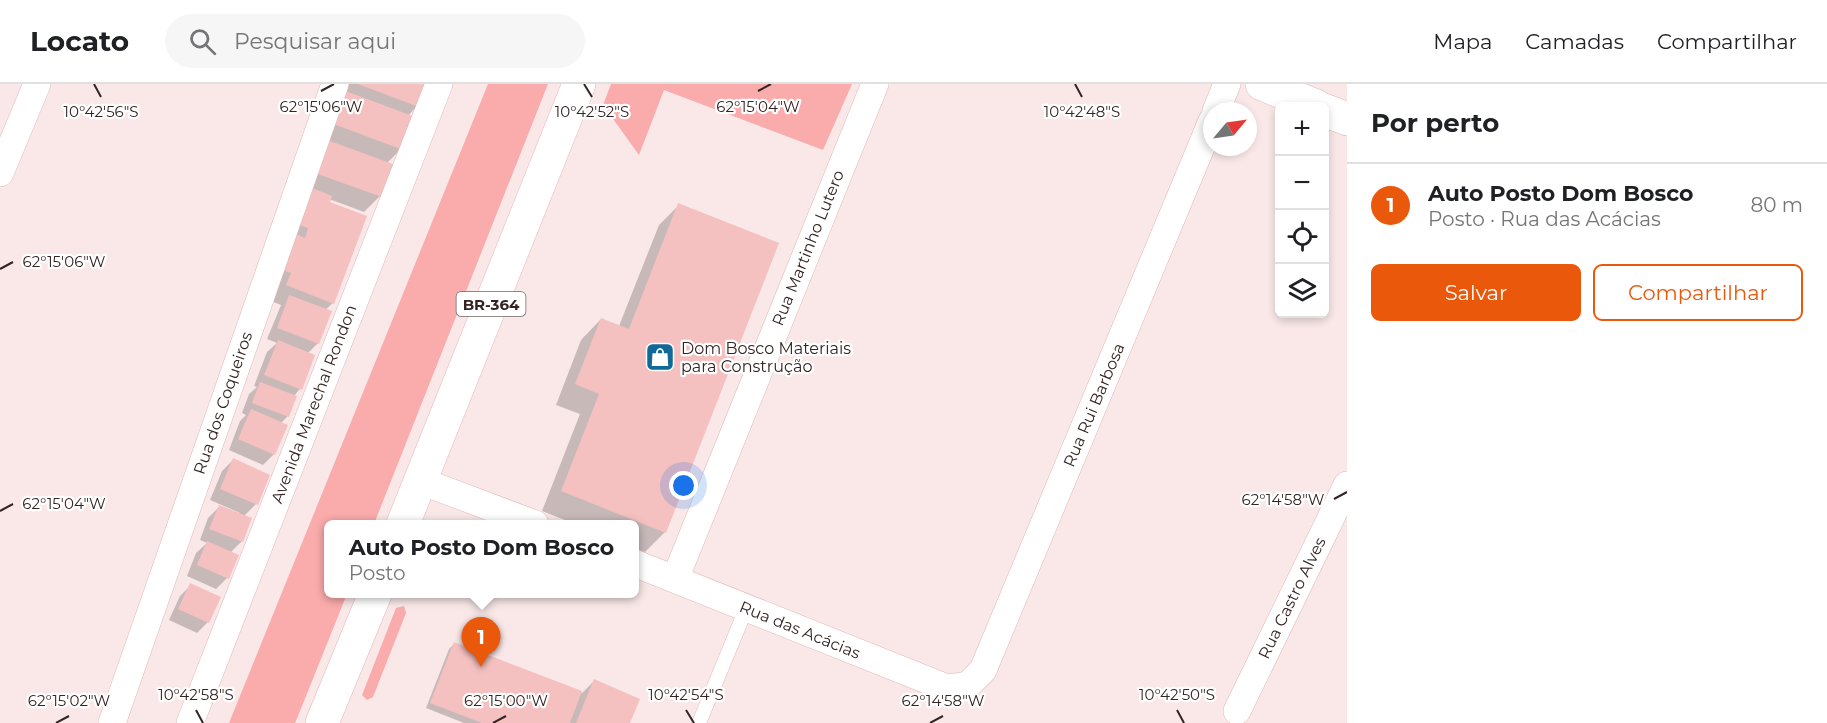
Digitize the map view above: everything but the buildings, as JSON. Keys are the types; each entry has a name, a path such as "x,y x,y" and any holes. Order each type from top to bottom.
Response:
{"main road":[{"name":"BR-364","path":"405,520 579,84"},
{"path":"1262,84 1306,102"},
{"path":"1329,112 1347,120"},
{"path":"322,723 373,598"}],"street":[{"path":"0,173 37,84"},
{"name":"Rua dos Coqueiros","path":"112,723 335,84"},
{"name":"Avenida Marechal Rondon","path":"190,723 439,84"},
{"name":"Rua Martinho Lutero","path":"675,579 875,84"},
{"path":"1220,102 1227,84"},
{"name":"Rua Rui Barbosa","path":"968,685 983,670 1203,143"},
{"path":"421,481 522,520"},
{"name":"Rua Castro Alves","path":"1237,711 1347,485"},
{"name":"Rua das Acácias","path":"639,565 947,688 968,685"}],"lane":[{"path":"699,723 746,609"}],"shaded area":[{"path":"488,84 548,84 376,520 324,520 324,598 345,598 295,723 229,723"},
{"path":"611,84 852,84 823,150 664,90 639,155 603,105"},
{"path":"404,606 406,613 373,697 367,700 362,695 396,608"}],"place":[{"name":"Dom Bosco Materiais para Construção","path":"660,357"},
{"name":"Auto Posto Dom Bosco","path":"481,667"}]}
